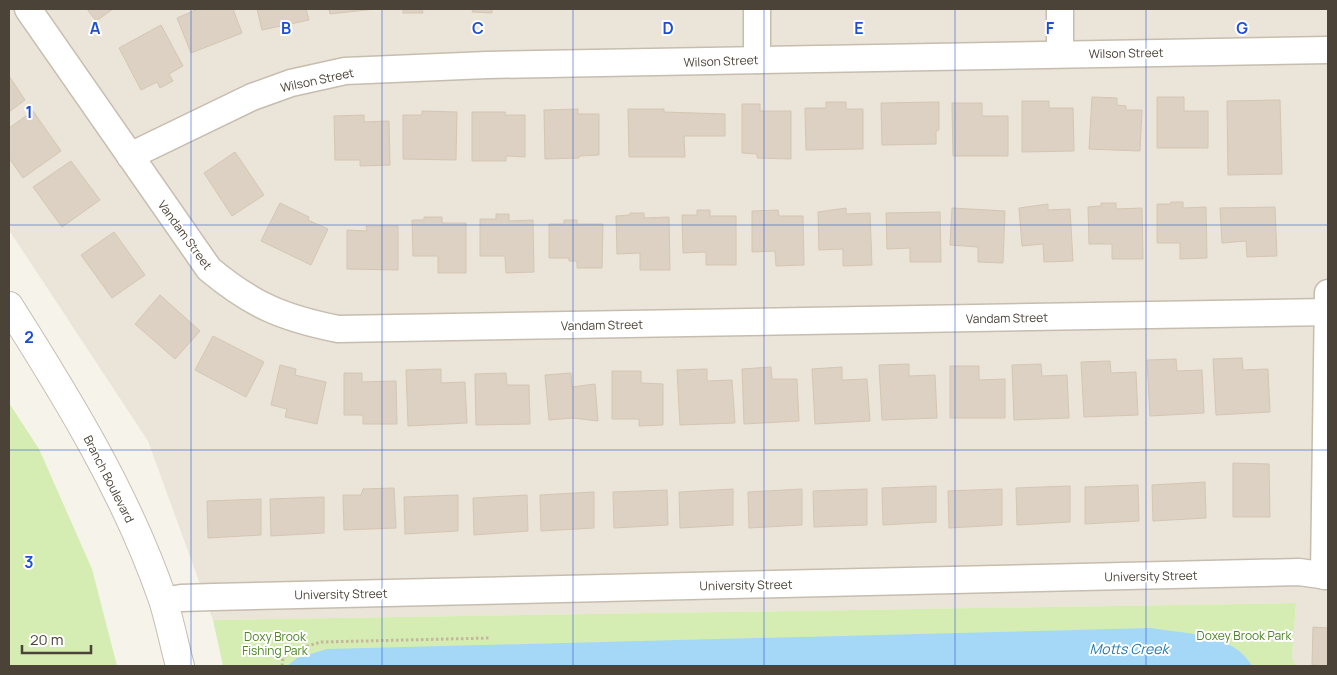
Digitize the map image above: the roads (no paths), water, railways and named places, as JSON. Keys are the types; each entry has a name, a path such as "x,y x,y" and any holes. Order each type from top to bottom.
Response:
{"street":[{"name":"Vandam Street","path":"28,9 209,269 226,284 268,310 304,322 338,329 1328,312"},
{"path":"757,9 757,60"},
{"path":"1060,9 1060,54"},
{"name":"Wilson Street","path":"130,156 252,97 291,83 345,71 487,65 1328,50"},
{"path":"1326,576 1328,293"},
{"name":"Branch Boulevard","path":"9,306 108,474 138,536 163,601 180,666"},
{"name":"University Street","path":"163,601 181,598 214,597 1299,572 1326,576"}],"water":[{"name":"Motts Creek","path":"1151,628 1193,634 1221,641 1244,655 1252,666 287,666 297,658 327,649"}],"park label":[{"name":"Doxey Brook Park","path":"1244,635"},
{"name":"Doxy Brook Fishing Park","path":"275,643"}]}
